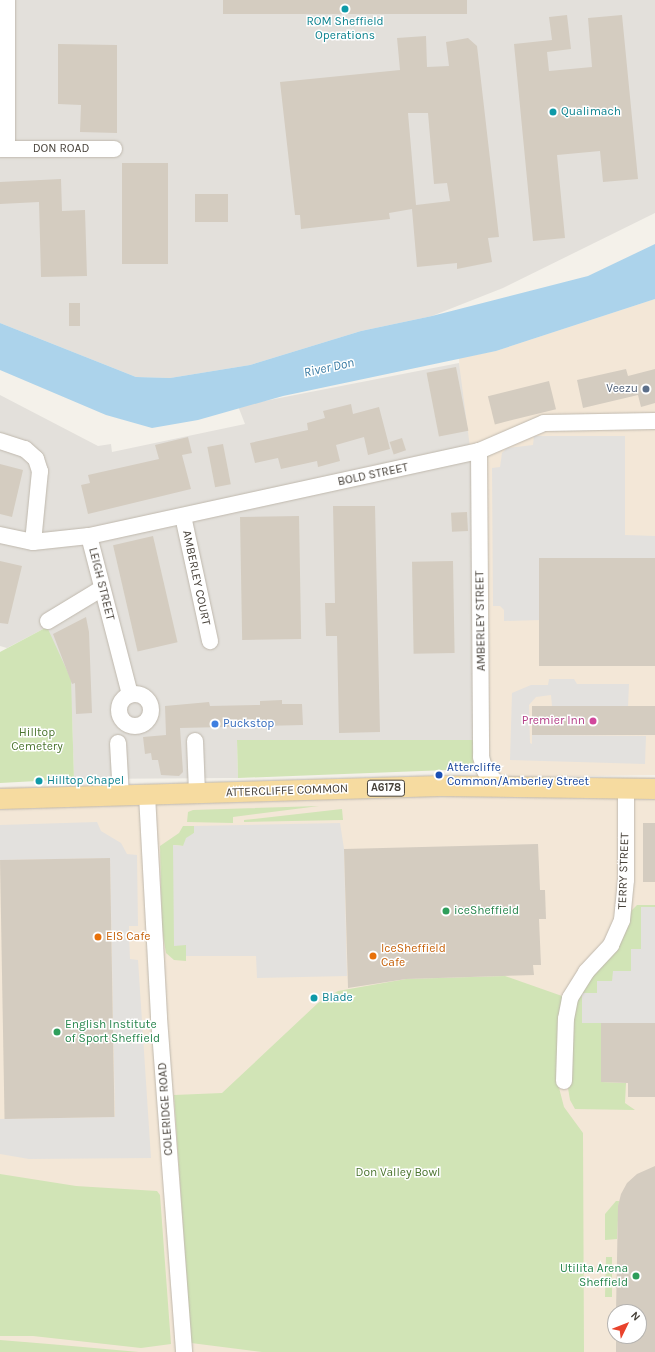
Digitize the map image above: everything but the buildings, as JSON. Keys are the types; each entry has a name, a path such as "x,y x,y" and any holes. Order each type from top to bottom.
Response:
{"main road":[{"name":"ATTERCLIFFE COMMON","path":"0,799 500,786 652,788"}],"street":[{"name":"DON ROAD","path":"7,0 4,149 114,149"},
{"name":"BOLD STREET","path":"89,536 479,451 544,423 655,421"},
{"path":"0,441 25,448 36,459 40,471 33,542"},
{"name":"AMBERLEY STREET","path":"479,451 481,757 486,770 500,786"},
{"name":"AMBERLEY COURT","path":"183,516 210,641"},
{"name":"LEIGH STREET","path":"0,535 33,542 89,536 101,589 130,695"},
{"path":"48,621 101,589"},
{"path":"195,741 197,794"},
{"path":"118,743 121,796"},
{"name":"TERRY STREET","path":"564,1081 566,1019 570,998 586,972 611,945 622,920 626,880 626,788"},
{"name":"COLERIDGE ROAD","path":"147,795 159,1018 184,1345"}],"shaded area":[{"path":"0,0 655,0 655,213 503,288 432,316 361,331 250,365 170,378 136,377 0,323"},
{"path":"655,299 655,775 512,777 473,769 459,358 496,351"},
{"path":"459,363 471,455 474,740 237,740 238,778 74,779 72,714 47,627 7,648 0,646 0,395 98,446 111,444 112,452 245,424 238,406"},
{"path":"534,436 625,436 625,535 655,536 655,558 539,558 540,620 504,621 504,610 500,606 493,606 492,468 500,467 502,453 507,448 533,445"},
{"path":"549,679 574,679 577,684 629,684 628,707 552,706 551,695 536,697 529,705 530,743 532,744 532,735 646,736 645,764 510,760 512,693 531,685 548,685"},
{"path":"655,777 655,1352 0,1352 0,787"},
{"path":"97,822 101,831 121,843 127,854 137,855 138,926 129,926 130,959 138,960 151,1158 29,1159 0,1154 0,1119 115,1117 110,858 0,860 0,825"},
{"path":"340,823 344,849 347,976 257,978 256,956 186,956 186,945 174,946 173,845 183,846 186,838 194,833 194,826"},
{"path":"641,907 655,907 655,1023 582,1023 582,993 597,993 597,981 612,981 613,971 631,971 631,949 641,949"}],"green space":[{"name":"Hilltop Cemetery","path":"47,627 71,679 74,779 0,783 0,652"},
{"path":"237,740 474,740 473,769 238,778"},
{"path":"319,806 233,817 233,823 187,822 188,812 193,810"},
{"path":"342,809 343,820 244,822 244,820"},
{"path":"183,826 194,826 194,833 184,846 174,845 174,945 186,945 186,961 174,960 166,953 162,929 160,846 179,833"},
{"path":"637,905 655,905 655,907 641,908 641,949 631,971 597,993 582,993 582,1023 601,1023 601,1082 626,1083 625,1103 635,1110 575,1109 570,1100 566,1076 571,1003 623,935 632,910"},
{"name":"Don Valley Bowl","path":"505,976 562,996 557,1080 564,1107 583,1133 584,1352 262,1352 191,1343 174,1095 222,1093 318,1003 338,991 406,979"},
{"path":"0,1174 76,1186 157,1191 160,1195 171,1344 141,1348 33,1336 0,1336"},
{"path":"616,1201 619,1201 617,1239 605,1240 605,1214"},
{"path":"606,1257 612,1257 612,1297 605,1297"},
{"path":"0,1340 49,1344 139,1352 0,1352"}],"water":[{"name":"River Don","path":"655,244 655,299 496,351 283,396 198,420 152,428 106,415 0,370 0,323 136,377 170,378 250,365 361,331 432,316 588,276"}],"place":[{"name":"ROM Sheffield Operations","path":"345,9"},
{"name":"Qualimach","path":"553,112"},
{"name":"Veezu","path":"646,389"},
{"name":"Premier Inn","path":"593,721"},
{"name":"Puckstop","path":"215,724"},
{"name":"Attercliffe Common/Amberley Street","path":"439,775"},
{"name":"Hilltop Chapel","path":"39,781"},
{"name":"iceSheffield","path":"446,911"},
{"name":"EIS Cafe","path":"98,937"},
{"name":"IceSheffield Cafe","path":"373,956"},
{"name":"Blade","path":"314,998"},
{"name":"English Institute of Sport Sheffield","path":"57,1032"},
{"name":"Utilita Arena Sheffield","path":"636,1276"}]}
